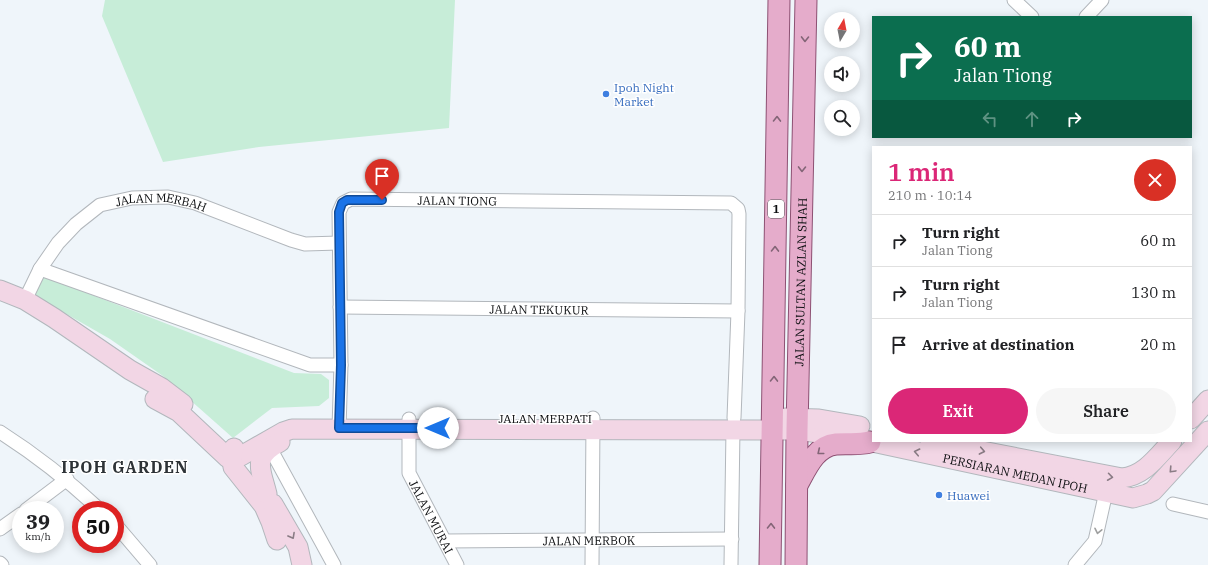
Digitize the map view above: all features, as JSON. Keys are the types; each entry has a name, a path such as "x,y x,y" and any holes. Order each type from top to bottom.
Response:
{"main road":[{"name":"JALAN SULTAN AZLAN SHAH","path":"770,565 779,0"},
{"name":"JALAN SULTAN AZLAN SHAH","path":"796,565 797,424 806,0"},
{"path":"0,290 25,300 101,349 130,370 162,388 198,416 235,454 267,494 298,547 302,565"},
{"path":"130,370 155,399 240,489 277,540 298,565"},
{"path":"155,399 179,412 202,432 223,454 235,454"},
{"path":"1192,418 1208,400"},
{"name":"JALAN MERPATI","path":"235,454 275,424 293,419 339,424 773,424"},
{"name":"JALAN MERPATI","path":"235,454 288,430 319,429 339,424"},
{"name":"PERSIARAN MEDAN IPOH","path":"773,424 797,424 849,437 872,435"},
{"path":"1189,452 1208,424"},
{"path":"267,494 259,469 263,457 270,448 296,434 319,429"},
{"name":"PERSIARAN MEDAN IPOH","path":"901,442 1133,498 1147,494 1208,431"},
{"path":"796,488 811,460 819,452 834,444 863,444 872,435"},
{"name":"PERSIARAN MEDAN IPOH","path":"935,442 1122,478 1131,477 1141,473 1171,442"},
{"path":"235,454 233,467 264,506 272,522 277,540"}],"street":[{"path":"1014,0 1031,16"},
{"path":"1087,16 1102,0"},
{"name":"JALAN MERBAH","path":"25,300 40,269 62,239 76,224 100,205 132,198 168,197 195,202 291,240 305,244 339,243"},
{"name":"JALAN TIONG","path":"339,424 341,365 339,243 340,207 347,200 726,202 735,205 739,214 738,311"},
{"path":"40,269 310,365 341,365"},
{"name":"JALAN TEKUKUR","path":"340,307 738,311"},
{"path":"731,565 733,424 738,311"},
{"name":"JALAN MURAI","path":"409,424 409,473 457,565"},
{"path":"592,565 593,424"},
{"path":"0,432 67,479 90,501"},
{"path":"270,448 334,565"},
{"path":"38,501 67,479"},
{"path":"1075,565 1095,541 1106,492"},
{"path":"1173,504 1208,512"},
{"path":"0,529 12,520"},
{"path":"124,535 150,565"},
{"name":"JALAN MERBOK","path":"445,541 732,539"}],"green space":[{"path":"105,0 455,0 449,128 259,147 163,162 102,16"},
{"path":"43,276 294,373 321,374 329,380 329,398 319,406 272,408 233,438 163,376 110,339 35,296"}],"place":[{"name":"Ipoh Night Market","path":"606,94"},
{"name":"Huawei","path":"939,495"}],"district":[{"name":"IPOH GARDEN","path":"125,467"}],"route":[{"path":"382,200 347,200 342,203 339,212 341,365 339,428 438,428"}]}
